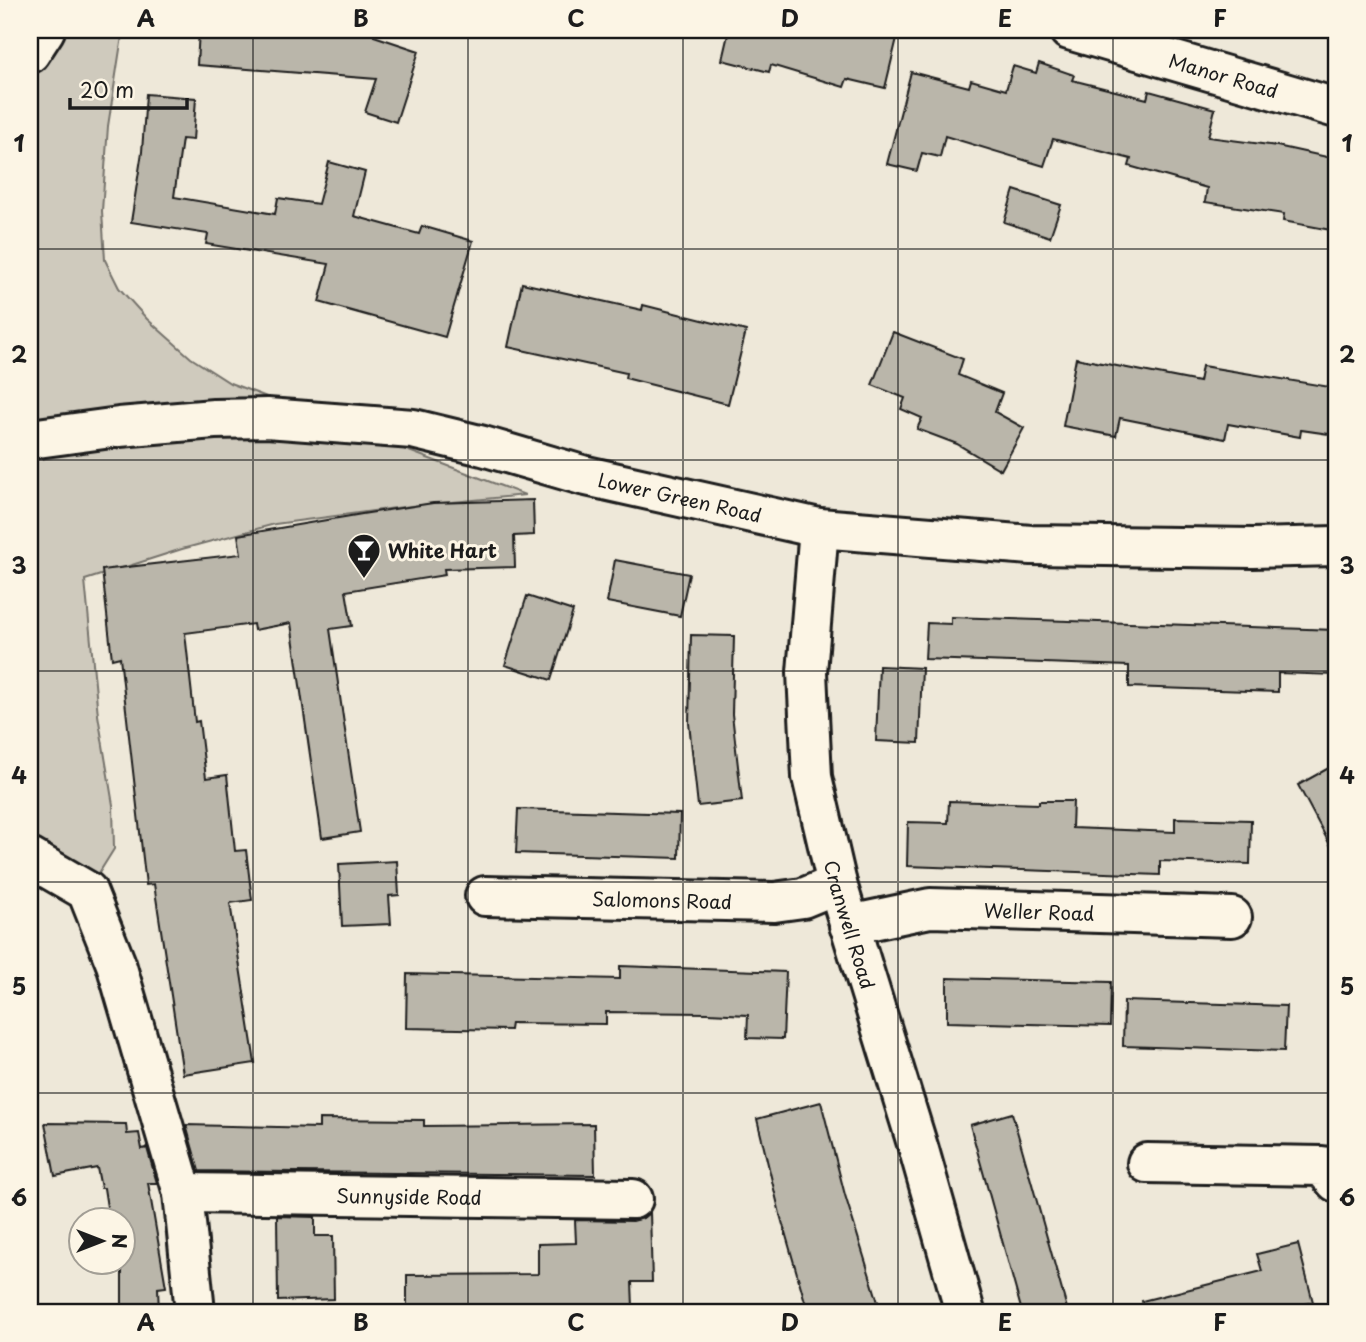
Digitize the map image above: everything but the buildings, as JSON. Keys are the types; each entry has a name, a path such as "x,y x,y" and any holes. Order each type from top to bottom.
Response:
{"street":[{"path":"30,53 45,30"},
{"name":"Manor Road","path":"1069,30 1336,108"},
{"name":"Lower Green Road","path":"30,439 119,427 214,419 267,418 413,429 582,475 819,528 1031,545 1253,548 1336,546"},
{"name":"Cranwell Road","path":"819,528 807,673 812,777 837,884 919,1150 965,1312"},
{"path":"30,858 87,891 116,964 183,1193 195,1312"},
{"name":"Salomons Road","path":"485,896 774,902 803,898 837,884"},
{"name":"Weller Road","path":"849,925 930,908 1233,917"},
{"path":"1147,1163 1322,1166 1336,1182"},
{"name":"Sunnyside Road","path":"183,1193 633,1199"}],"shaded area":[{"path":"66,30 123,30 108,126 102,211 105,260 119,288 147,319 191,358 230,383 525,495 411,506 275,524 182,549 85,580 98,715 113,805 114,849 94,881 30,860 30,87 51,48"}],"place":[{"name":"White Hart","path":"364,580"}]}
